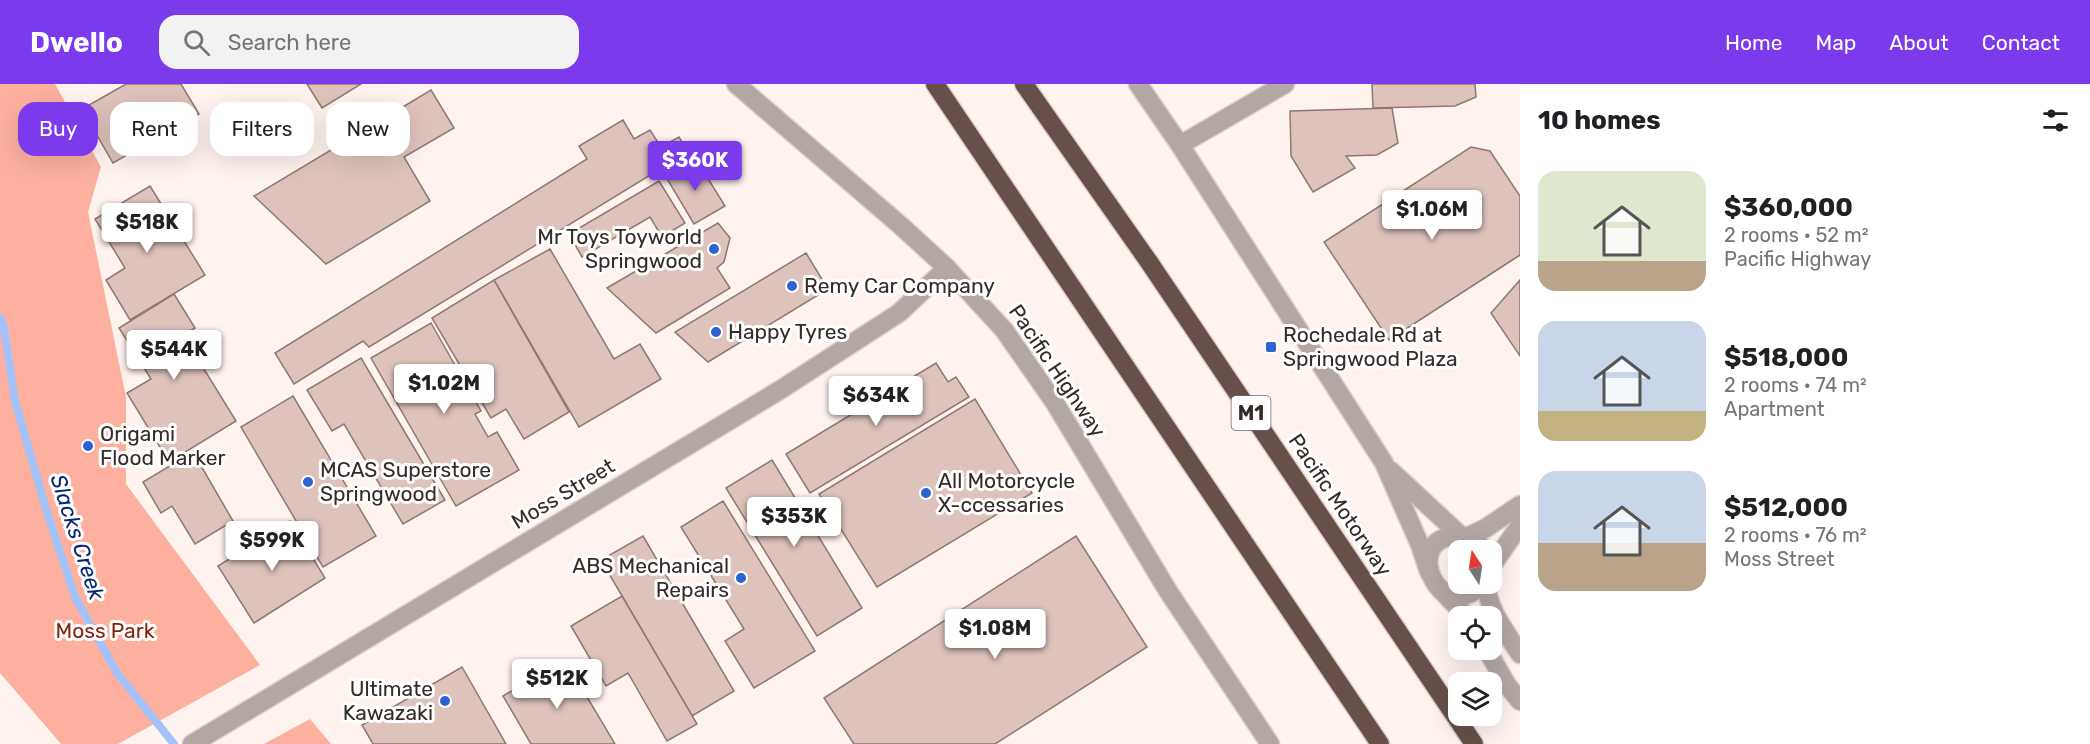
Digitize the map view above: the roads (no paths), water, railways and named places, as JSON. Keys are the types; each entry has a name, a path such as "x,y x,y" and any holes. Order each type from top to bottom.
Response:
{"highway":[{"path":"935,84 1380,744"},
{"name":"Pacific Motorway","path":"1023,84 1149,262 1474,744"}],"street":[{"name":"Pacific Highway","path":"736,84 900,225 947,268 989,312 1027,361 1097,471 1168,591 1270,744"},
{"path":"1138,84 1383,463 1429,572 1438,588 1456,606"},
{"path":"1180,146 1285,84"},
{"name":"Moss Street","path":"192,744 780,390 899,313 947,268"},
{"path":"1383,463 1464,536 1472,540"},
{"path":"1429,572 1428,561 1435,546 1449,537 1464,536 1486,528 1520,505"},
{"path":"1502,551 1520,525"},
{"path":"1438,588 1448,594 1467,594"},
{"path":"1487,594 1493,610 1520,654"},
{"path":"1493,660 1507,685 1520,701"}],"waterway":[{"name":"Slacks Creek","path":"0,318 4,328 15,401 46,509 75,597 117,673 174,744"}],"place":[{"name":"Mr Toys Toyworld Springwood","path":"714,249"},
{"name":"Remy Car Company","path":"792,286"},
{"name":"Happy Tyres","path":"716,332"},
{"name":"Rochedale Rd at Springwood Plaza","path":"1271,347"},
{"name":"Origami Flood Marker","path":"88,446"},
{"name":"MCAS Superstore Springwood","path":"308,482"},
{"name":"All Motorcycle X-ccessaries","path":"926,493"},
{"name":"ABS Mechanical Repairs","path":"741,578"},
{"name":"Ultimate Kawazaki","path":"445,701"}],"park label":[{"name":"Moss Park","path":"105,631"}]}
